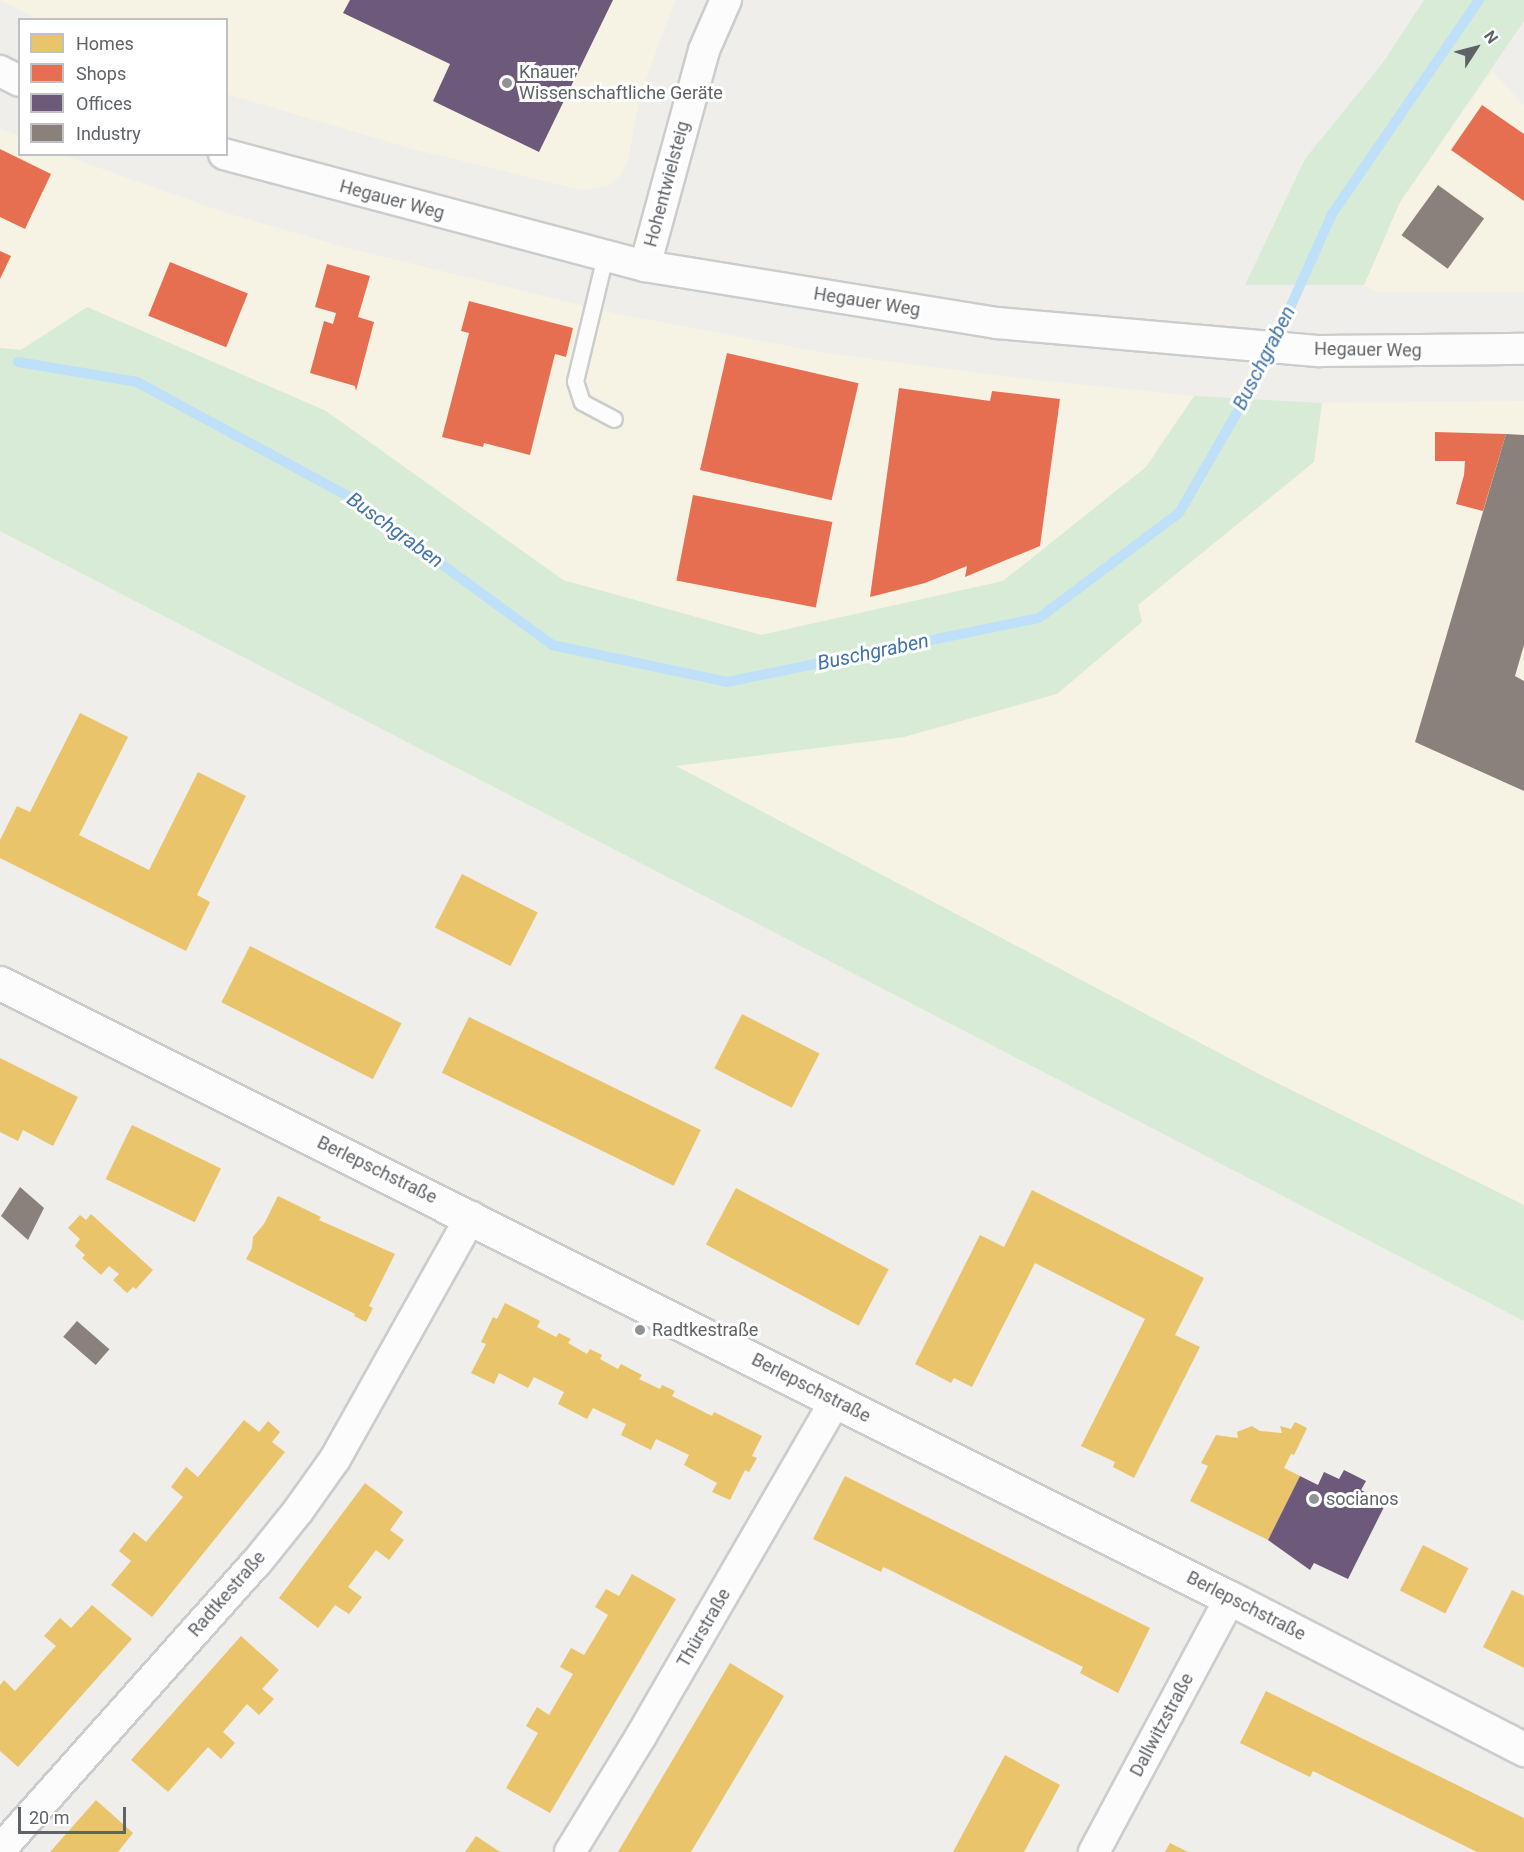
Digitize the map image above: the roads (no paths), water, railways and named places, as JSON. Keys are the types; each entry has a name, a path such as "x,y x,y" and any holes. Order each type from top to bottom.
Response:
{"street":[{"name":"Hohentwielsteig","path":"645,266 704,50 726,0"},
{"path":"0,71 18,80"},
{"name":"Hegauer Weg","path":"228,155 645,266 997,323 1320,351 1524,349"},
{"name":"Berlepschstraße","path":"0,983 1230,1598 1524,1749"},
{"name":"Radtkestraße","path":"0,1850 257,1562 298,1511 335,1459 471,1217"},
{"name":"Thürstraße","path":"570,1852 641,1736 835,1401"},
{"name":"Dallwitzstraße","path":"1094,1852 1230,1598"}],"lane":[{"path":"606,256 575,381 582,402 614,419"}],"waterway":[{"name":"Buschgraben","path":"18,362 137,382 348,496 552,645 727,682 1039,618 1179,513 1264,366 1332,214 1479,0"}],"place":[{"name":"Knauer Wissenschaftliche Geräte","path":"507,83"},
{"name":"Radtkestraße","path":"640,1330"},
{"name":"socianos","path":"1314,1499"}]}
